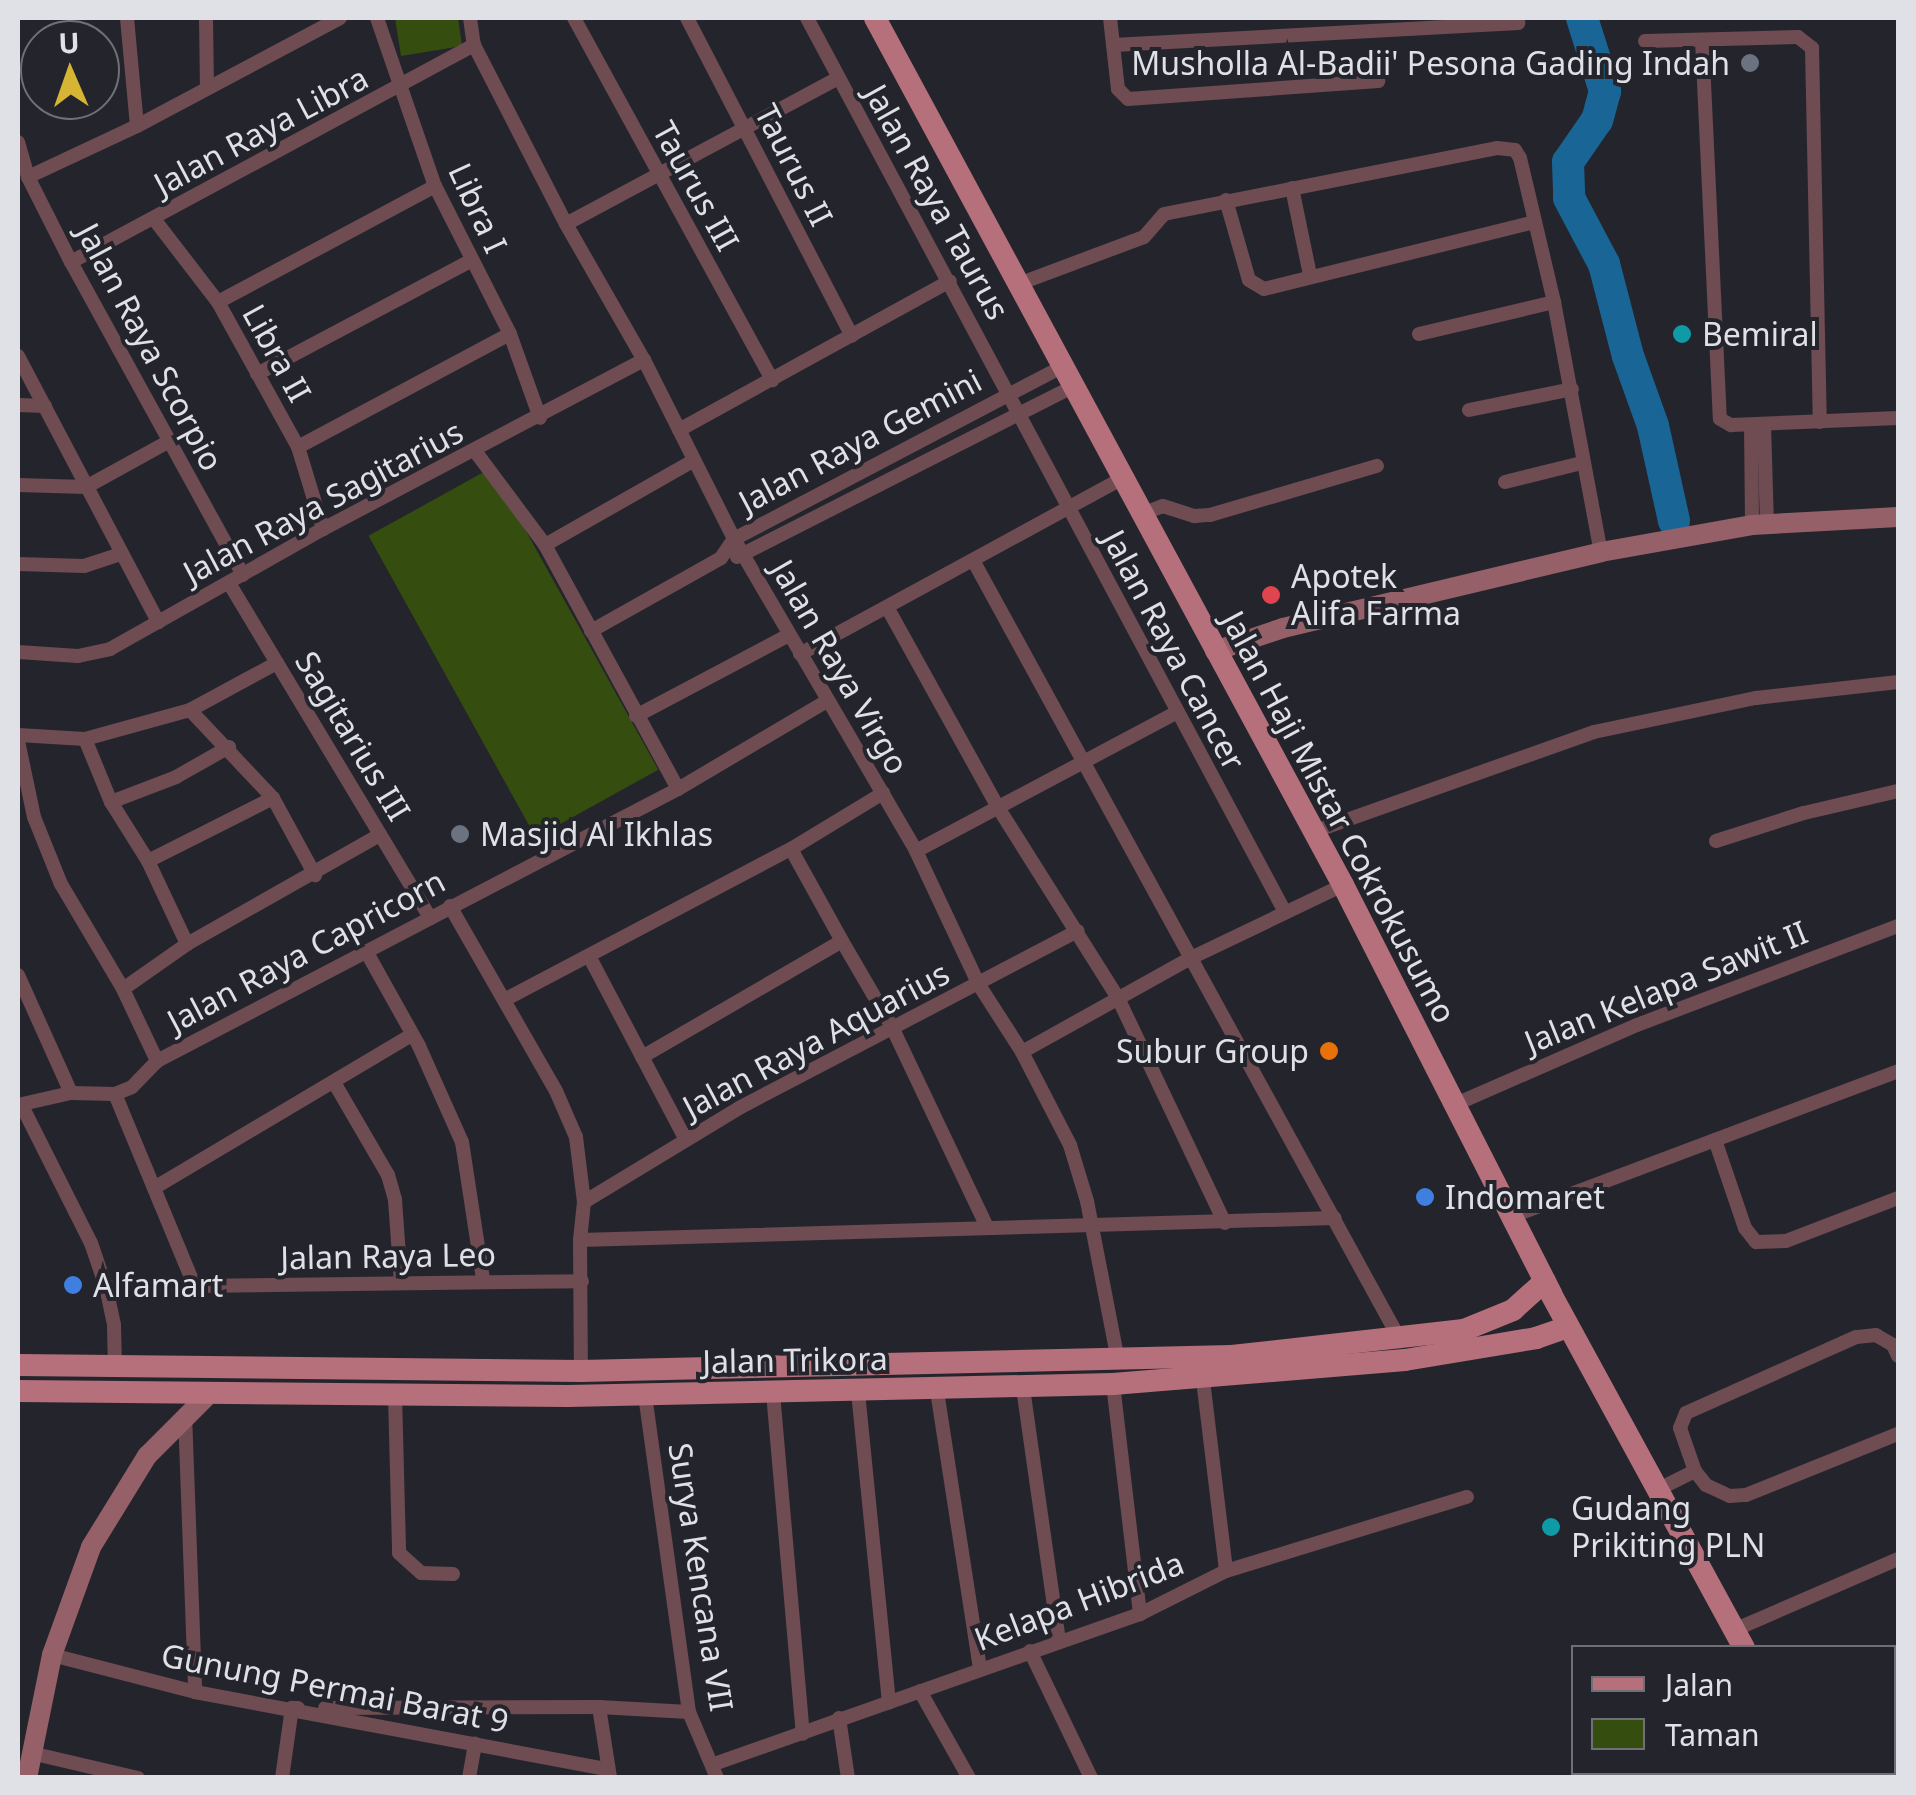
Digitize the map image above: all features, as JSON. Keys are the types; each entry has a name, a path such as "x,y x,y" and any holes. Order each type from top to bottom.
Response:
{"main road":[{"name":"Jalan Haji Mistar Cokrokusumo","path":"875,18 1344,885 1416,1035 1456,1104 1568,1327 1739,1639"},
{"name":"Jalan Trikora","path":"18,1366 581,1372 1232,1356 1464,1330 1513,1310 1545,1281"},
{"name":"Jalan Trikora","path":"18,1391 403,1396 1023,1388 1203,1380 1405,1360 1487,1348 1568,1327"},
{"path":"403,1396 412,1369"}],"street":[{"path":"127,18 137,126"},
{"path":"206,18 207,88"},
{"path":"28,177 137,126 340,18"},
{"name":"Libra I","path":"377,18 398,90 435,186 510,334 540,418"},
{"name":"Jalan Raya Virgo","path":"470,18 474,45 566,224 644,360 744,557 916,851 979,985 1022,1052 1070,1145 1091,1224 1118,1360"},
{"name":"Taurus III","path":"574,18 772,380"},
{"name":"Taurus II","path":"687,18 852,336"},
{"name":"Jalan Raya Taurus","path":"808,18 1020,411"},
{"path":"1110,18 1118,89 1128,99 1378,81"},
{"path":"1318,18 1320,35"},
{"path":"1113,45 1518,24"},
{"path":"1644,41 1798,37 1812,48 1820,422"},
{"path":"1702,40 1718,415 1731,425 1898,418"},
{"name":"Jalan Raya Libra","path":"71,262 398,90 474,45"},
{"path":"566,224 838,78"},
{"name":"Jalan Raya Scorpio","path":"18,142 28,177 71,262 244,574"},
{"path":"1021,283 1144,237 1164,214 1497,148 1515,150 1554,302 1601,552"},
{"path":"218,302 435,186"},
{"path":"1292,188 1310,275"},
{"path":"1226,200 1250,280 1264,288 1534,222"},
{"name":"Libra II","path":"154,219 218,302 298,447 323,529"},
{"path":"257,374 472,260"},
{"path":"680,430 950,282"},
{"path":"1419,334 1554,302"},
{"path":"298,447 510,334"},
{"path":"18,356 158,622"},
{"name":"Jalan Raya Sagitarius","path":"18,652 94,654 644,360"},
{"name":"Jalan Raya Gemini","path":"722,558 734,539 1010,392 1067,376"},
{"name":"Jalan Raya Gemini","path":"722,558 744,557 1020,411 1067,376"},
{"path":"1469,410 1572,388"},
{"path":"18,405 45,406"},
{"name":"Jalan Raya Cancer","path":"1020,411 1067,510 1285,912"},
{"path":"1758,425 1760,525"},
{"path":"18,485 86,487 168,442"},
{"path":"475,451 546,545 678,789"},
{"path":"546,545 694,461"},
{"path":"1505,482 1582,463"},
{"path":"1142,514 1163,506 1194,516 1210,515 1377,466"},
{"path":"800,654 1121,479"},
{"path":"1215,651 1283,628 1601,552 1760,525 1898,517"},
{"path":"18,564 84,566 121,554"},
{"path":"591,631 722,558"},
{"path":"974,562 1083,765 1194,957 1399,1338"},
{"name":"Sagitarius III","path":"229,583 430,918"},
{"path":"887,607 999,809 1118,998 1224,1223"},
{"path":"636,716 789,635"},
{"path":"158,1061 122,989 61,884 34,817 18,738 85,739 190,710 277,663"},
{"path":"1313,832 1594,732 1756,698 1898,682"},
{"name":"Jalan Raya Capricorn","path":"115,1094 132,1086 158,1061 678,789 827,702"},
{"path":"190,710 273,798 315,875"},
{"path":"916,851 1176,713"},
{"path":"85,739 111,802 148,861 186,944"},
{"path":"111,802 176,777 229,747"},
{"path":"1716,841 1804,813 1898,791"},
{"path":"506,999 791,849 883,793"},
{"path":"148,861 273,798"},
{"path":"122,989 186,944 315,875 380,835"},
{"path":"791,849 892,1027 986,1226"},
{"path":"1022,1052 1194,957 1344,885"},
{"path":"450,906 506,999 576,1137 584,1202 580,1240 581,1372"},
{"name":"Jalan Kelapa Sawit II","path":"1456,1104 1636,1025 1898,926"},
{"name":"Jalan Raya Aquarius","path":"584,1202 686,1140 1077,931"},
{"path":"642,1056 842,940"},
{"path":"366,951 412,1035 462,1142 483,1280"},
{"path":"589,956 686,1140"},
{"path":"18,975 71,1093"},
{"path":"154,1188 412,1035"},
{"path":"1510,1216 1898,1071"},
{"path":"335,1084 388,1175 396,1200 401,1284"},
{"path":"115,1369 114,1325 90,1242 20,1105 71,1093 115,1094 195,1287"},
{"path":"1715,1140 1746,1228 1756,1242 1786,1240 1898,1198"},
{"path":"580,1240 1335,1218"},
{"name":"Jalan Raya Leo","path":"106,1287 582,1281"},
{"path":"1896,1348 1876,1335 1856,1337 1686,1413 1680,1428 1696,1471 1718,1494 1746,1494 1898,1434"},
{"path":"1203,1380 1226,1572"},
{"path":"1113,1384 1140,1614"},
{"path":"1023,1388 1058,1641"},
{"path":"937,1390 980,1668"},
{"path":"773,1392 802,1734"},
{"path":"858,1392 889,1702"},
{"path":"26,1778 52,1655 91,1547 115,1502 185,1413 209,1394"},
{"name":"Surya Kencana VII","path":"644,1395 689,1712 716,1771"},
{"path":"403,1396 399,1553 421,1573 454,1574"},
{"path":"185,1413 196,1692"},
{"path":"1659,1489 1696,1471"},
{"name":"Kelapa Hibrida","path":"716,1771 839,1718 1140,1614 1226,1572 1467,1497"},
{"path":"1739,1639 1898,1559"},
{"path":"1030,1651 1091,1778"},
{"name":"Gunung Permai Barat 9","path":"52,1655 196,1692 609,1773"},
{"path":"920,1690 969,1778"},
{"path":"282,1778 292,1708 599,1707 689,1712"},
{"path":"599,1707 609,1773"},
{"path":"839,1718 848,1778"},
{"path":"469,1778 475,1744"},
{"path":"31,1754 138,1778"}],"green space":[{"path":"395,18 458,18 462,46 401,56"},
{"path":"491,468 658,770 536,838 369,536"}],"waterway":[{"path":"1582,18 1605,91 1597,120 1568,162 1569,198 1604,264 1628,356 1653,426 1674,521"}],"place":[{"name":"Musholla Al-Badii' Pesona Gading Indah","path":"1750,63"},
{"name":"Bemiral","path":"1682,334"},
{"name":"Apotek Alifa Farma","path":"1271,595"},
{"name":"Masjid Al Ikhlas","path":"460,834"},
{"name":"Subur Group","path":"1329,1051"},
{"name":"Indomaret","path":"1425,1197"},
{"name":"Alfamart","path":"73,1285"},
{"name":"Gudang Prikiting PLN","path":"1551,1527"}]}
